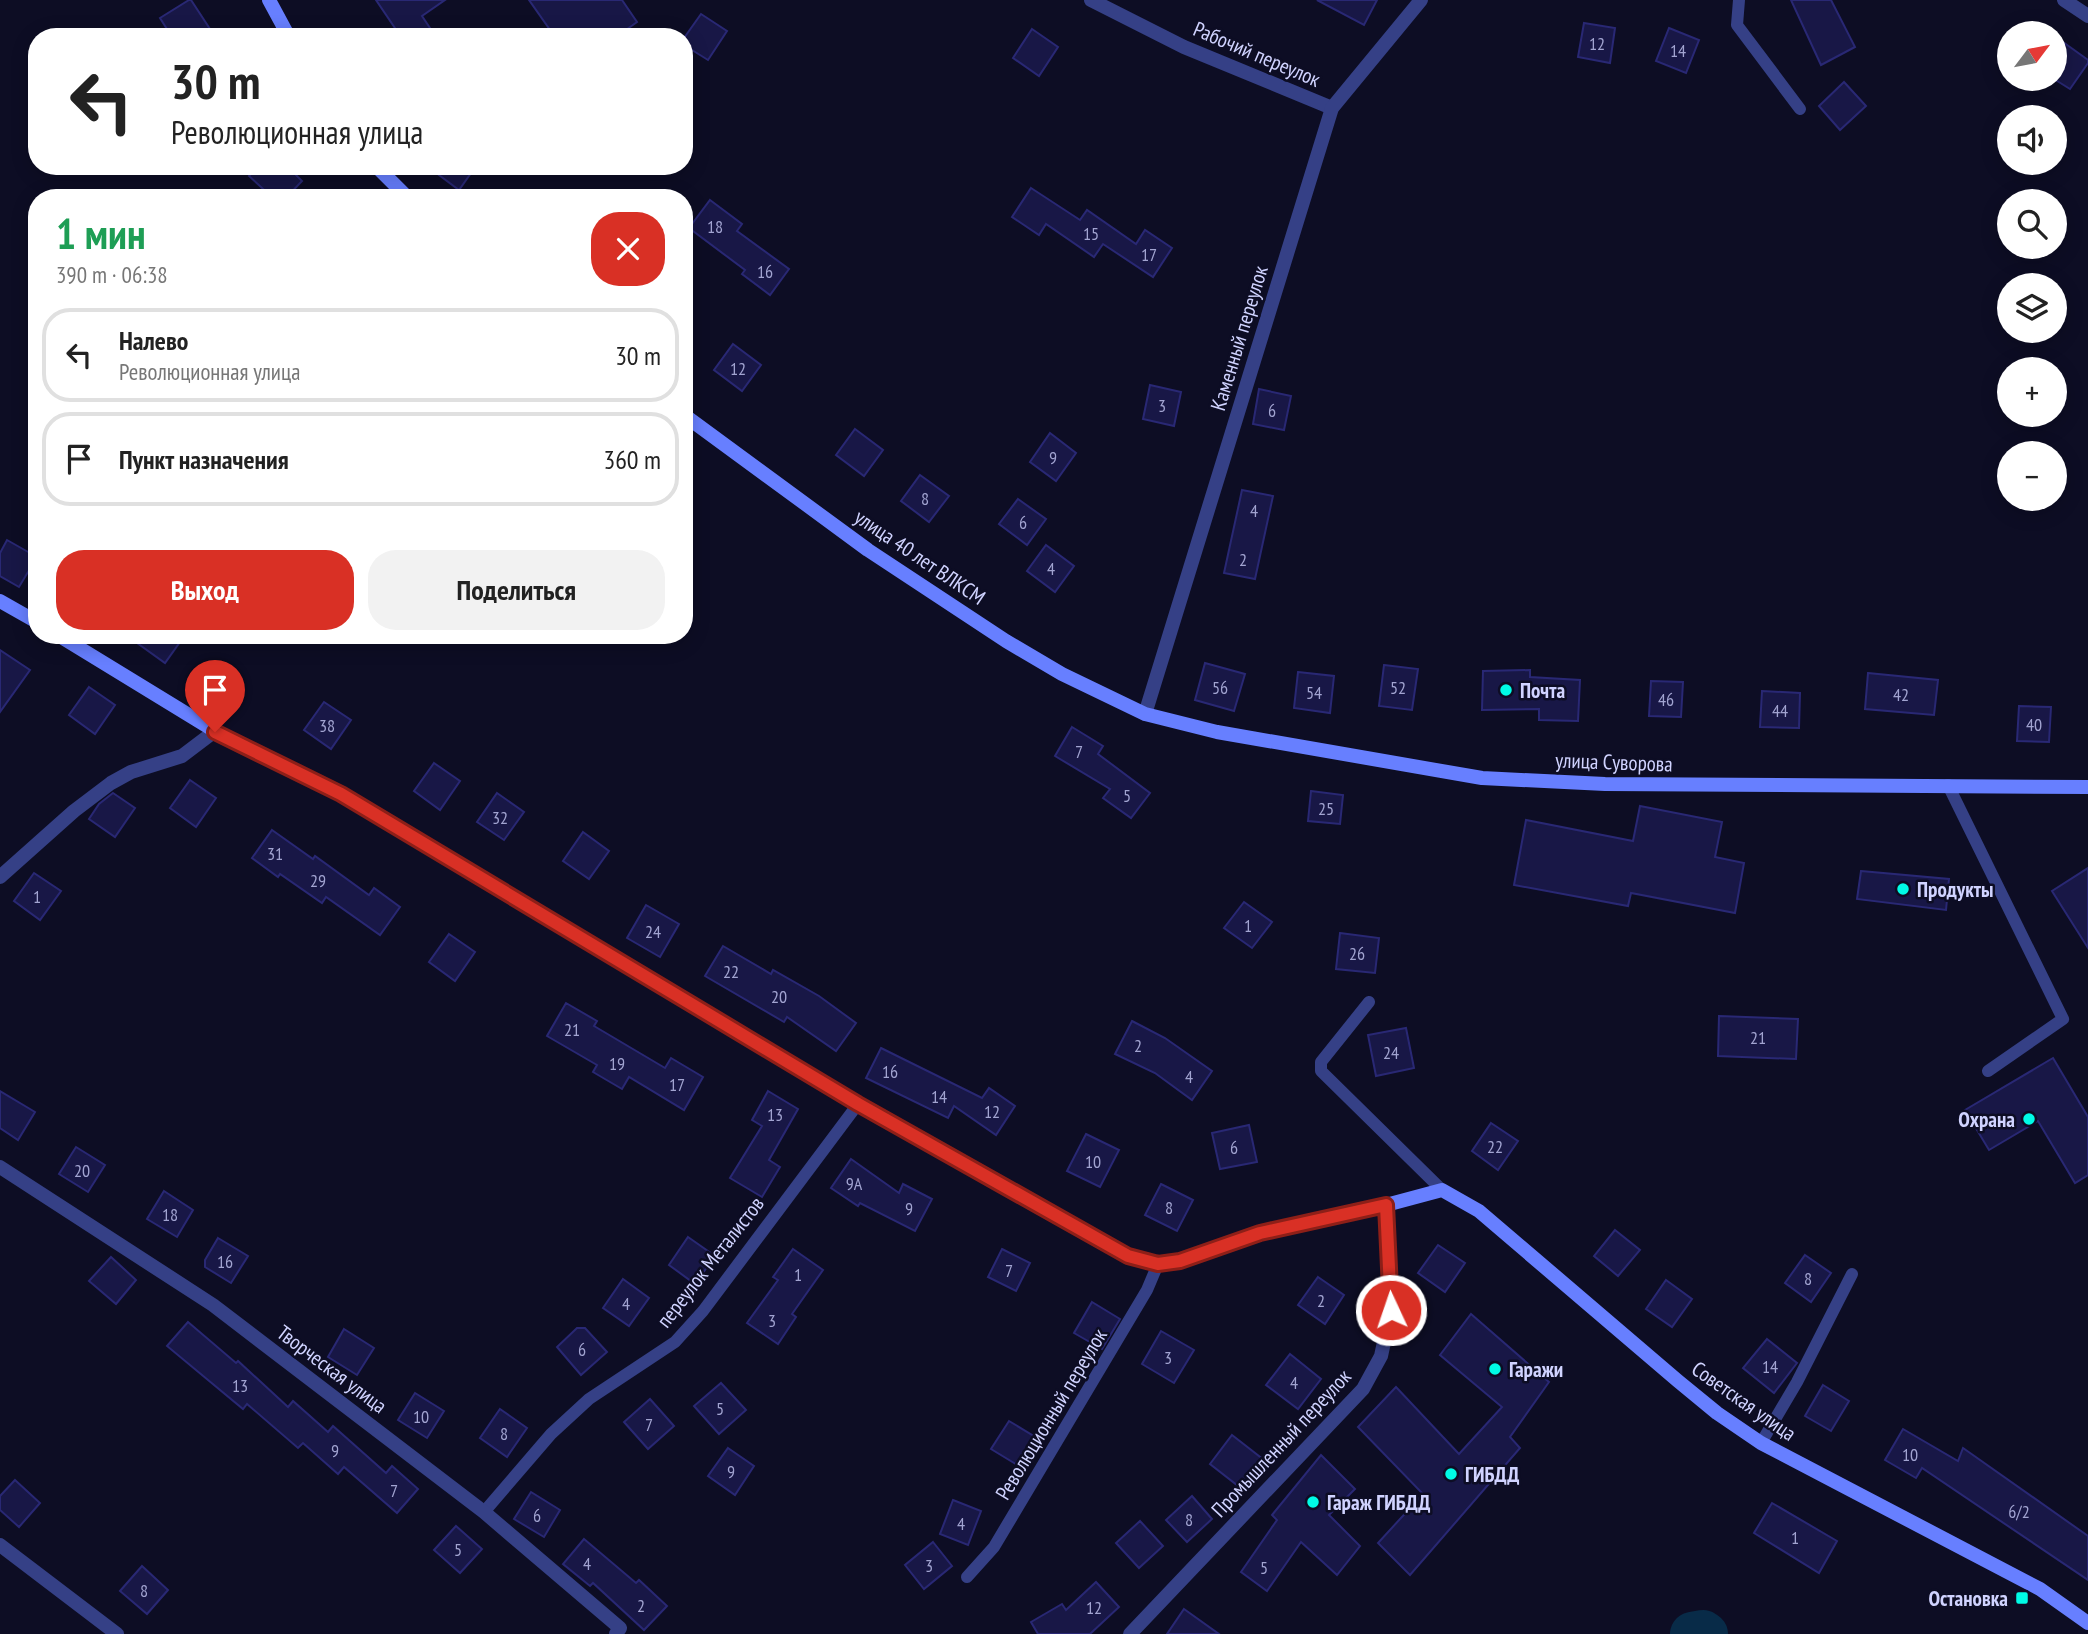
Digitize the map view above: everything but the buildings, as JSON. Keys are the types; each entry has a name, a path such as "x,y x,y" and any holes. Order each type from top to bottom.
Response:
{"street":[{"path":"269,0 284,28"},
{"name":"Рабочий переулок","path":"1091,0 1184,47 1332,108"},
{"name":"Каменный переулок","path":"1144,714 1332,108 1421,0"},
{"path":"2064,0 2088,16"},
{"path":"385,175 399,189"},
{"name":"улица 40 лет ВЛКСМ","path":"693,422 869,550 1006,641 1062,674 1144,714"},
{"path":"0,601 28,617"},
{"path":"73,644 215,732 341,794 858,1104 1128,1256 1158,1264 1180,1261 1260,1233 1442,1190"},
{"name":"улица Суворова","path":"1144,714 1217,732 1482,778 1605,784 2088,787"},
{"path":"0,877 74,811 111,783 131,772 182,756 215,732"},
{"name":"Творческая улица","path":"0,1167 213,1305 484,1512 618,1631"},
{"name":"Советская улица","path":"1442,1190 1479,1211 1688,1389 1761,1443 2040,1590 2088,1623"},
{"name":"Промышленный переулок","path":"1130,1634 1363,1389 1381,1356 1391,1310 1386,1205"},
{"path":"0,1545 117,1634"}],"lane":[{"path":"1739,0 1737,25 1800,109"},
{"path":"1948,785 2063,1019 1988,1071"},
{"path":"1369,1002 1321,1062 1321,1071 1442,1190"},
{"name":"переулок Металистов","path":"484,1512 551,1434 589,1399 675,1342 703,1311 858,1104"},
{"name":"Революционный переулок","path":"967,1577 994,1548 1147,1290 1158,1264"},
{"path":"1761,1443 1797,1382 1852,1274"}],"waterway":[{"path":"1692,1634 1706,1634"}],"place":[{"name":"Почта","path":"1506,690"},
{"name":"Продукты","path":"1903,889"},
{"name":"Охрана","path":"2029,1119"},
{"name":"Гаражи","path":"1495,1369"},
{"name":"ГИБДД","path":"1451,1474"},
{"name":"Гараж ГИБДД","path":"1313,1502"},
{"name":"Остановка","path":"2022,1598"}],"route":[{"path":"215,732 341,794 858,1104 1128,1256 1158,1264 1180,1261 1260,1233 1386,1205 1391,1310"}]}
